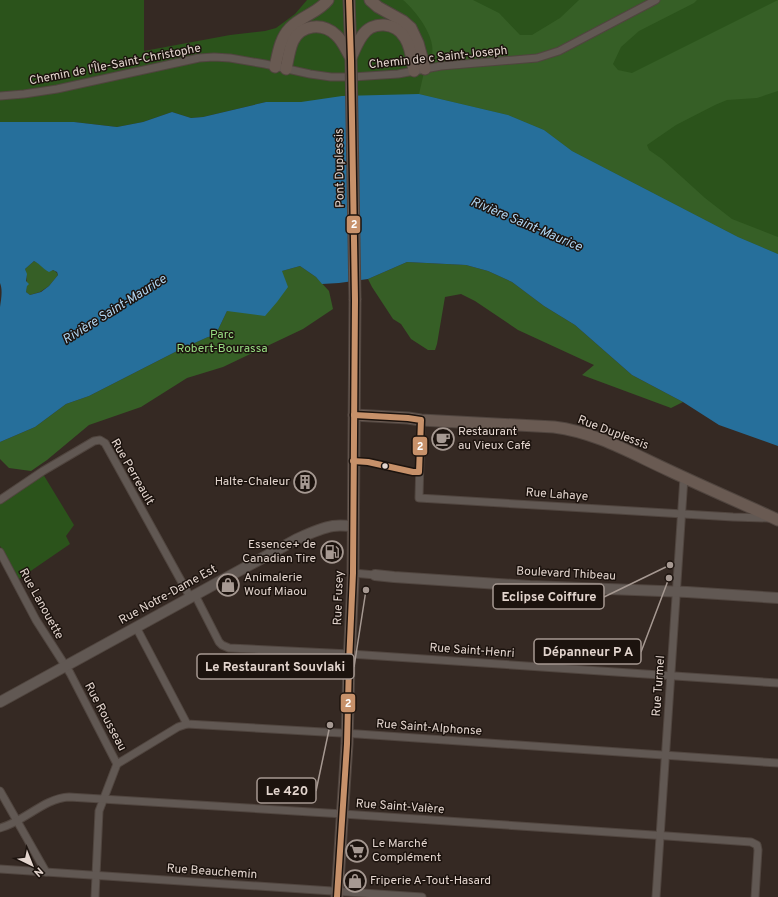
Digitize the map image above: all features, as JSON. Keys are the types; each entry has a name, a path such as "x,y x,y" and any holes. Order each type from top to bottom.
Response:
{"main road":[{"path":"281,68 281,45 288,30 319,9 328,0"},
{"name":"Pont Duplessis","path":"349,0 355,300"},
{"path":"370,0 378,7 403,21 411,28 418,43 419,70"},
{"path":"351,59 366,31 382,24 397,29 404,36 419,70"},
{"path":"281,68 293,41 300,32 311,27 330,30 341,41 351,59"},
{"name":"Rue Fusey","path":"337,894 347,734 353,573 355,300"},
{"name":"Rue Duplessis","path":"354,415 554,427 573,430 594,436 775,519"}],"street":[{"name":"Chemin de c Saint-Joseph","path":"352,77 393,75 441,66 531,59 548,55 573,44 656,0"},
{"name":"Chemin de l'Île-Saint-Christophe","path":"0,96 52,90 199,58 230,58 322,76 352,77"},
{"name":"Rue Lahaye","path":"420,420 419,498 775,519"},
{"name":"Rue Perreault","path":"0,500 52,465 94,441 100,440 105,443 192,596"},
{"name":"Rue Turmel","path":"656,897 684,477"},
{"name":"Rue Notre-Dame Est","path":"0,702 304,536 330,526 353,526"},
{"name":"Rue Lanouette","path":"0,552 36,620 65,666"},
{"name":"Boulevard Thibeau","path":"353,573 530,586 778,598"},
{"name":"Rue Saint-Henri","path":"192,596 219,642 229,648 350,654 778,683"},
{"path":"117,764 178,726 187,724 136,627"},
{"name":"Rue Rousseau","path":"65,666 117,764 99,811 94,897"},
{"name":"Rue Saint-Alphonse","path":"187,724 778,763"},
{"path":"0,791 46,872"},
{"name":"Rue Saint-Valère","path":"0,828 52,801 69,797 751,842 757,845 758,853 755,897"},
{"name":"Rue Beauchemin","path":"0,869 337,894 422,897"}],"green space":[{"path":"0,0 144,0 144,51 276,28 295,14 307,0 778,0 778,254 301,102 266,102 203,117 191,118 172,112 143,122 117,127 74,122 0,122"},
{"path":"403,0 473,0 499,13 520,35 532,35 560,18 579,0 697,0 694,3 639,31 621,47 613,64 618,70 632,73 778,0 778,91 757,98 727,100 676,125 647,145 649,150 662,159 705,198 732,219 778,237 778,254 738,237 572,151 544,130 508,115 419,94 425,68 432,61 431,39 421,20"},
{"path":"34,261 46,270 52,270 58,275 49,286 40,292 30,295 26,292 27,280 25,269"},
{"path":"407,262 466,265 488,271 512,282 544,306 575,325 632,375 683,402 671,408 582,375 594,365 518,330 475,301 461,294 445,297 437,344 435,350 428,350 411,339 401,324 393,319 368,279"},
{"name":"Parc Robert-Bourassa","path":"300,266 316,277 329,291 333,309 303,329 223,367 187,378 141,407 89,425 47,460 31,471 9,468 0,459 0,442 35,427 66,404 89,396 181,349 208,337 215,336 227,311 282,271"},
{"path":"43,474 74,525 66,536 70,544 19,579 0,546 0,500"}],"water":[{"name":"Rivière Saint-Maurice","path":"419,94 508,115 544,130 572,151 738,237 778,254 778,446 719,425 683,402 632,375 575,325 544,306 512,282 488,271 466,265 407,262 368,279 339,283 322,284 316,277 300,266 282,271 288,287 265,316 227,311 215,336 208,337 181,349 89,396 66,404 35,427 0,442 0,307 2,292 0,283 0,122 74,122 117,127 143,122 172,112 191,118 203,117 266,102 301,102 342,96","holes":["34,261 49,272 53,270 57,272 58,275 49,286 41,292 30,295 26,292 29,284 26,281 27,274 25,269"]}],"transit line":[{"name":"2","path":"337,897 347,744 353,573 355,300 349,0"},
{"name":"2","path":"353,461 368,462 419,472 421,420 354,415"}],"place":[{"name":"Restaurant au Vieux Café","path":"443,439"},
{"name":"Halte-Chaleur","path":"305,482"},
{"name":"Essence+ de Canadian Tire","path":"332,552"},
{"name":"Eclipse Coiffure","path":"670,565"},
{"name":"Dépanneur P A","path":"669,578"},
{"name":"Animalerie Wouf Miaou","path":"228,585"},
{"name":"Le Restaurant Souvlaki","path":"366,590"},
{"name":"Le 420","path":"330,725"},
{"name":"Le Marché Complément","path":"357,851"},
{"name":"Friperie A-Tout-Hasard","path":"355,881"}]}
